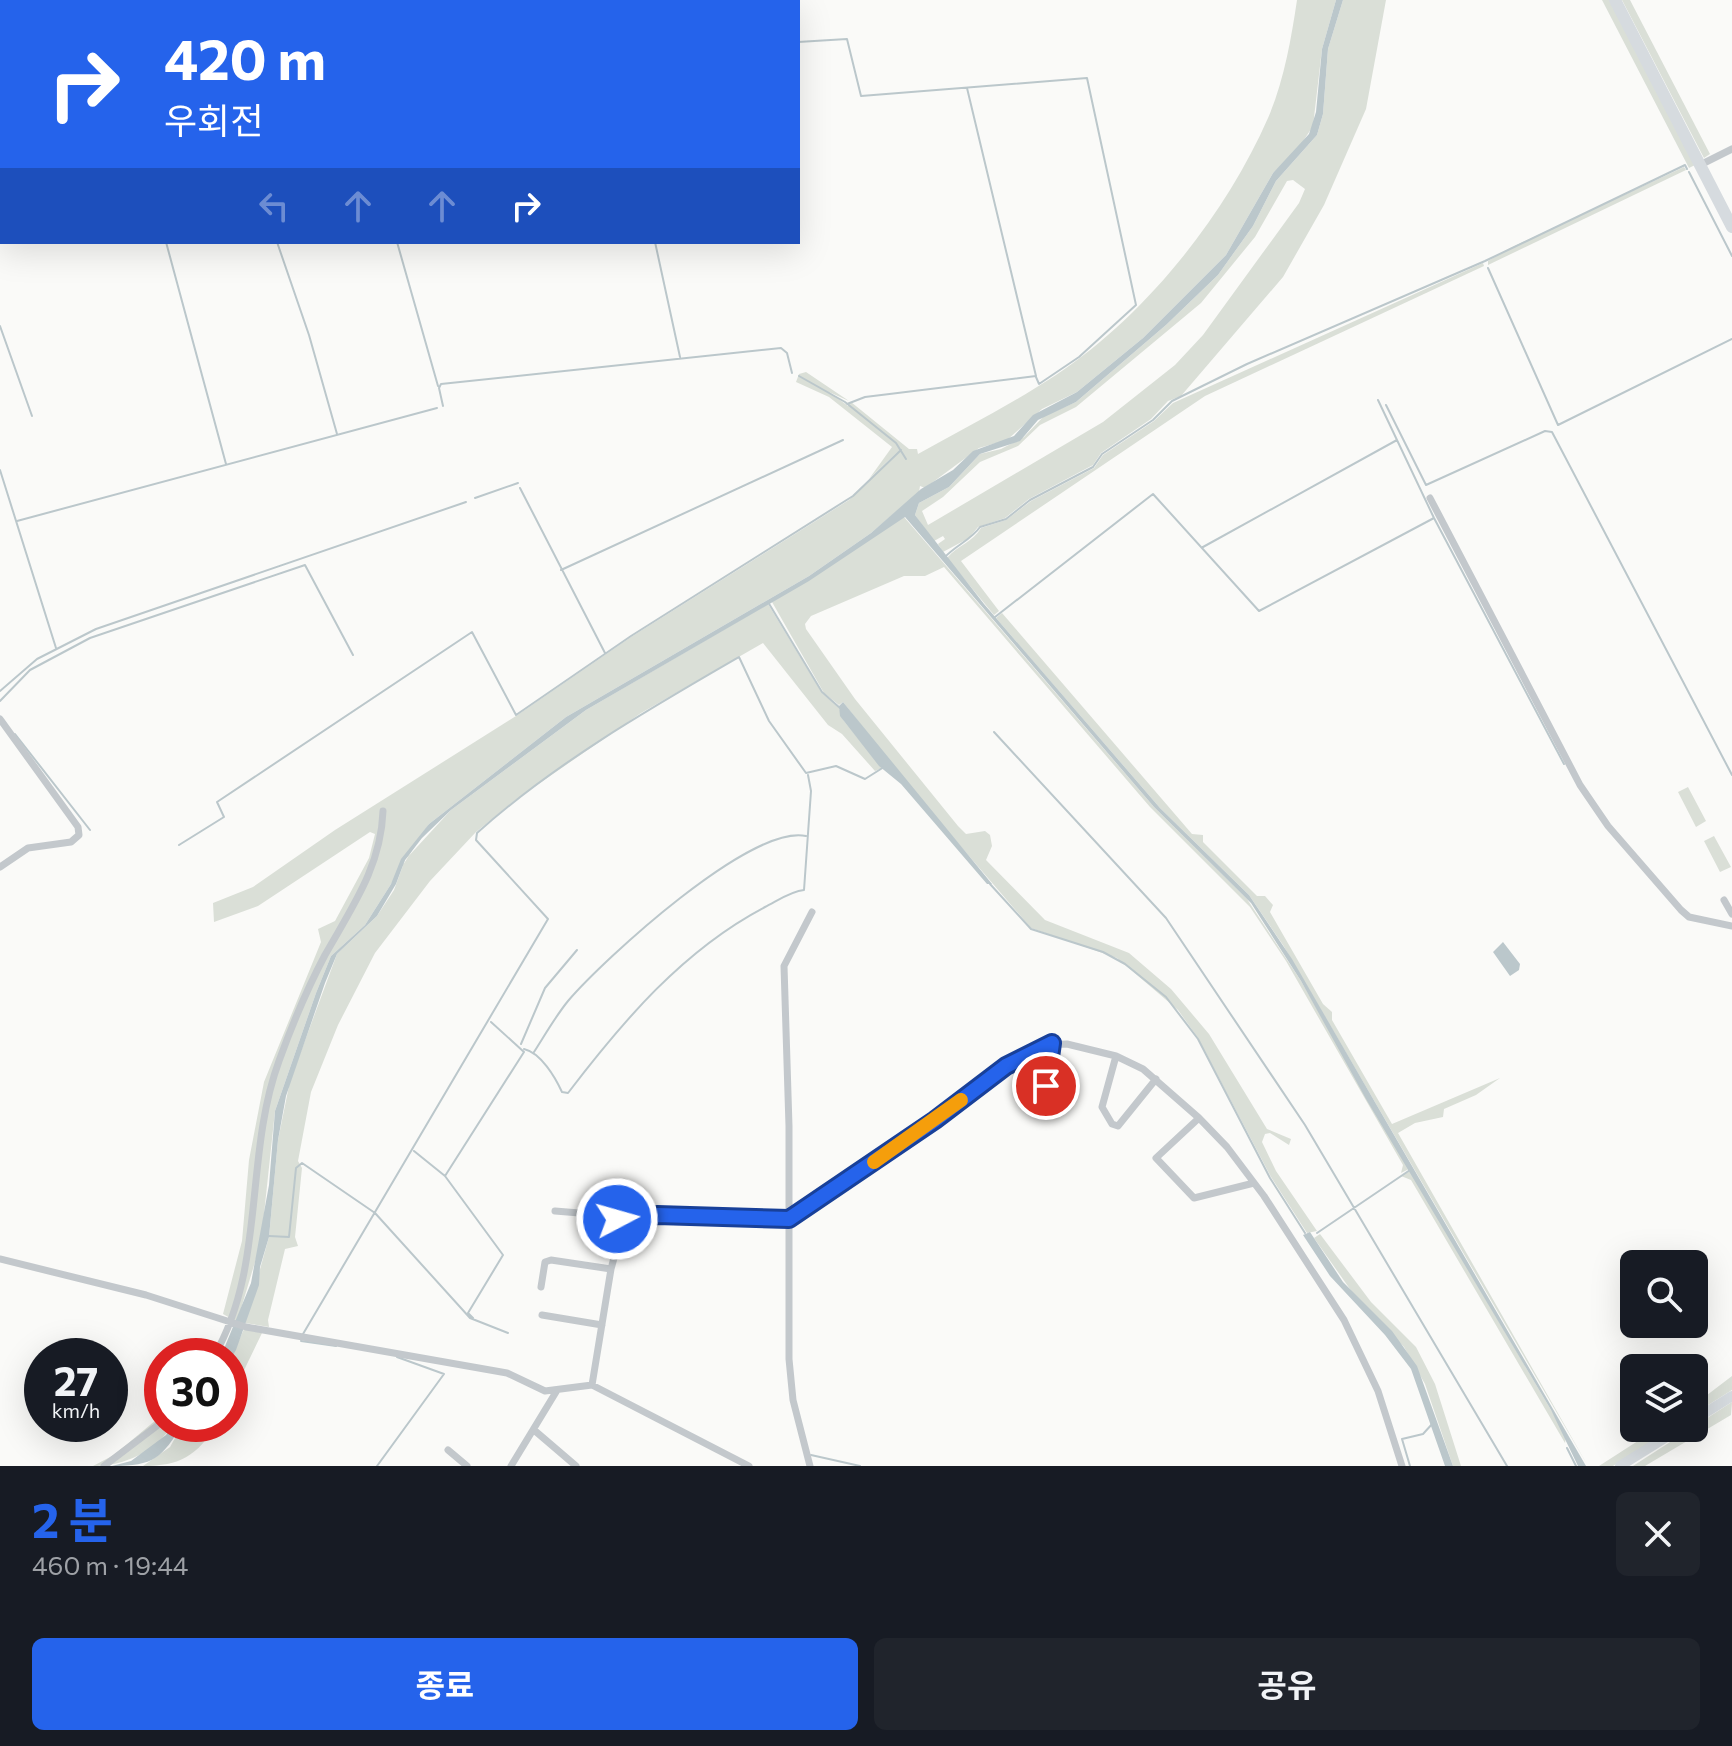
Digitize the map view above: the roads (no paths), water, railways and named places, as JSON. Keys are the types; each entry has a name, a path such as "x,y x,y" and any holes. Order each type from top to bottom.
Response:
{"main road":[{"path":"1615,0 1732,227"},
{"path":"1708,1411 1732,1396"},
{"path":"1620,1466 1659,1442"}],"street":[{"path":"1700,165 1732,149"},
{"path":"1430,498 1580,785 1608,826 1689,917 1732,926"},
{"path":"0,719 78,827 79,835 71,842 28,848 0,867"},
{"path":"225,1338 233,1324 253,1207 259,1135 278,1063 315,975 365,885 381,843 383,811"},
{"path":"1724,900 1732,914"},
{"path":"810,1466 793,1400 789,1359 784,966 812,912"},
{"path":"1046,1086 1052,1043"},
{"path":"555,1211 604,1215 623,1225 657,1215 789,1219 935,1120 1006,1066 1052,1043 1116,1056 1156,1079 1199,1118 1254,1183 1344,1320 1378,1391 1402,1466"},
{"path":"1116,1056 1102,1107 1112,1124 1118,1126 1156,1079"},
{"path":"1199,1118 1156,1158 1194,1198 1254,1183"},
{"path":"592,1385 611,1269 623,1225"},
{"path":"0,1259 208,1312 246,1327 507,1373 545,1391 592,1385 749,1466"},
{"path":"541,1287 545,1262 551,1260 611,1269"},
{"path":"542,1315 602,1325"},
{"path":"511,1466 556,1392"},
{"path":"534,1430 576,1466"},
{"path":"104,1466 144,1436"},
{"path":"448,1450 467,1466"}],"waterway":[{"path":"800,42 847,39 861,96 1087,78 1136,305 1079,357 1039,384 1036,377"},
{"path":"847,404 865,397 1036,376 967,88"},
{"path":"944,558 980,527 1006,519 1030,500 1093,467 1102,454 1153,420 1172,401 1247,364 1485,261 1685,165 1687,169"},
{"path":"1689,172 1732,256"},
{"path":"167,244 226,464"},
{"path":"278,244 309,335 337,434"},
{"path":"398,244 438,386"},
{"path":"655,244 680,357"},
{"path":"1488,268 1558,425 1732,339"},
{"path":"0,326 32,416"},
{"path":"443,406 441,384 781,348 787,353 792,373"},
{"path":"799,376 845,402 896,443 906,459"},
{"path":"1378,400 1434,518 1564,764"},
{"path":"1386,405 1426,485 1545,431 1552,432 1732,775"},
{"path":"17,521 437,408"},
{"path":"561,570 843,440"},
{"path":"1203,547 1397,440"},
{"path":"179,845 224,817 217,802 472,632 516,715 631,636 853,496 901,450"},
{"path":"0,470 56,648"},
{"path":"475,498 518,483"},
{"path":"520,488 605,653"},
{"path":"995,617 1153,494 1259,611 1434,518"},
{"path":"0,691 37,659 96,629 466,502"},
{"path":"0,701 30,670 90,638 305,565 353,655"},
{"path":"768,602 822,692 840,708"},
{"path":"303,1334 548,919 476,840 477,833 570,760 739,657 769,721 806,773 836,766 865,779 884,767"},
{"path":"994,732 1166,918 1305,1125 1507,1466"},
{"path":"15,734 90,830"},
{"path":"524,1049 542,1060 562,1092 568,1093 633,1014 681,966 735,924 794,892 804,890 811,791 808,775"},
{"path":"534,1052 563,1007 586,981 680,898 751,851 781,838 806,836"},
{"path":"990,884 1031,929 1103,952 1125,964 1166,997 1198,1039 1270,1178 1305,1233"},
{"path":"521,1044 545,988 577,950"},
{"path":"445,1176 524,1052 491,1022"},
{"path":"414,1151 445,1176 503,1255 468,1313 473,1318"},
{"path":"269,1236 289,1237 296,1168 302,1163 375,1213 470,1318 508,1333"},
{"path":"1317,1233 1410,1170"},
{"path":"301,1341 336,1346"},
{"path":"377,1466 444,1374 397,1357"},
{"path":"1410,1466 1402,1439 1423,1434 1433,1423"},
{"path":"1567,1448 1576,1466"},
{"path":"811,1455 860,1466"}]}
